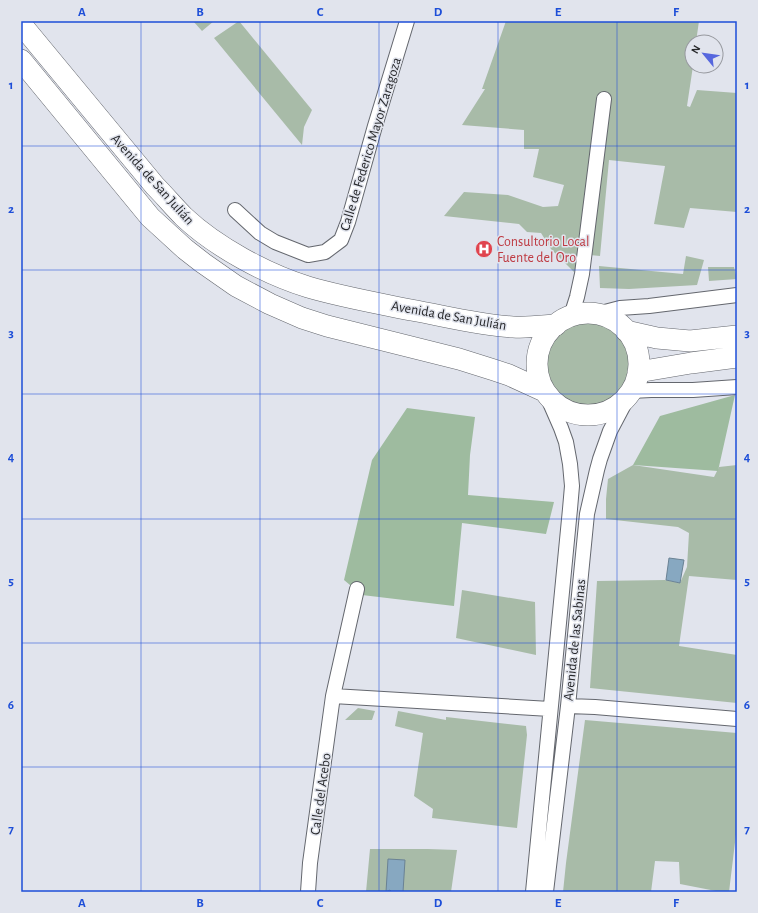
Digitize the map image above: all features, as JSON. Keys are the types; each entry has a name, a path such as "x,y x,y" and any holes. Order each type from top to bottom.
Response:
{"main road":[{"name":"Avenida de San Julián","path":"21,24 155,186 201,231 243,258 280,277 335,294 482,323 514,327 530,327 564,320"},
{"name":"Avenida de San Julián","path":"21,60 150,217 185,249 236,286 270,304 302,318 327,326 459,359 509,375 546,394"},
{"path":"584,313 597,314 611,318 626,331 636,348 639,362 632,386 621,403 602,414 591,416 574,414 555,404 546,394 537,374 537,356 543,338 551,329 564,320 584,313"},
{"path":"626,331 657,338 690,341 737,336"},
{"path":"632,386 691,363 737,357"}],"street":[{"name":"Calle de Federico Mayor Zaragoza","path":"235,210 260,233 275,242 308,255 325,252 341,240 348,222 407,21"},
{"path":"564,320 577,298 582,274 604,99"},
{"path":"597,314 620,308 649,306 737,295"},
{"path":"632,386 651,390 694,390 737,387"},
{"name":"Avenida de las Sabinas","path":"546,892 568,706 588,514 600,459 610,431 632,386"},
{"name":"Avenida de las Sabinas","path":"533,892 572,486 566,442 559,422 546,394"},
{"name":"Calle del Acebo","path":"308,892 310,863 333,696 357,589"},
{"path":"333,696 550,709"},
{"path":"568,706 737,719"}],"green space":[{"path":"193,21 214,21 202,31"},
{"path":"239,21 312,110 304,127 302,145 214,38"},
{"path":"506,21 699,21 697,34 684,34 684,74 692,74 687,106 690,107 697,90 737,93 737,212 690,208 684,228 654,224 665,166 609,160 600,256 580,254 574,272 551,249 541,233 527,232 519,224 444,216 464,192 508,195 543,207 558,206 564,185 533,177 539,149 524,149 524,130 462,125 485,89 482,89"},
{"path":"686,256 704,260 697,285 629,289 600,288 599,266 683,274"},
{"path":"708,267 734,267 737,279 709,281"},
{"path":"588,322 604,326 618,335 627,349 631,365 627,381 618,395 604,404 588,408 572,404 558,395 549,381 545,365 549,349 558,335 572,326"},
{"path":"735,395 718,471 633,465 660,416"},
{"path":"407,408 475,417 470,455 468,495 554,502 546,534 462,523 454,606 362,595 344,580 372,460"},
{"path":"633,465 714,477 719,467 737,465 737,580 689,576 679,646 737,655 737,703 590,688 597,581 665,580 680,583 687,567 689,533 678,527 606,519 608,479"},
{"path":"462,590 535,602 536,655 456,638"},
{"path":"358,708 375,711 372,720 345,720"},
{"path":"398,711 446,720 446,717 526,726 527,735 517,828 432,818 433,809 414,796 423,733 395,726"},
{"path":"585,720 737,733 737,826 729,892 721,892 680,884 679,862 655,861 651,892 563,892"},
{"path":"370,849 457,850 451,892 366,892"}],"water":[{"path":"669,558 684,560 680,583 666,580"},
{"path":"388,859 405,860 403,892 392,892 390,890 386,892"}],"place":[{"name":"Consultorio Local Fuente del Oro","path":"484,249"}]}
